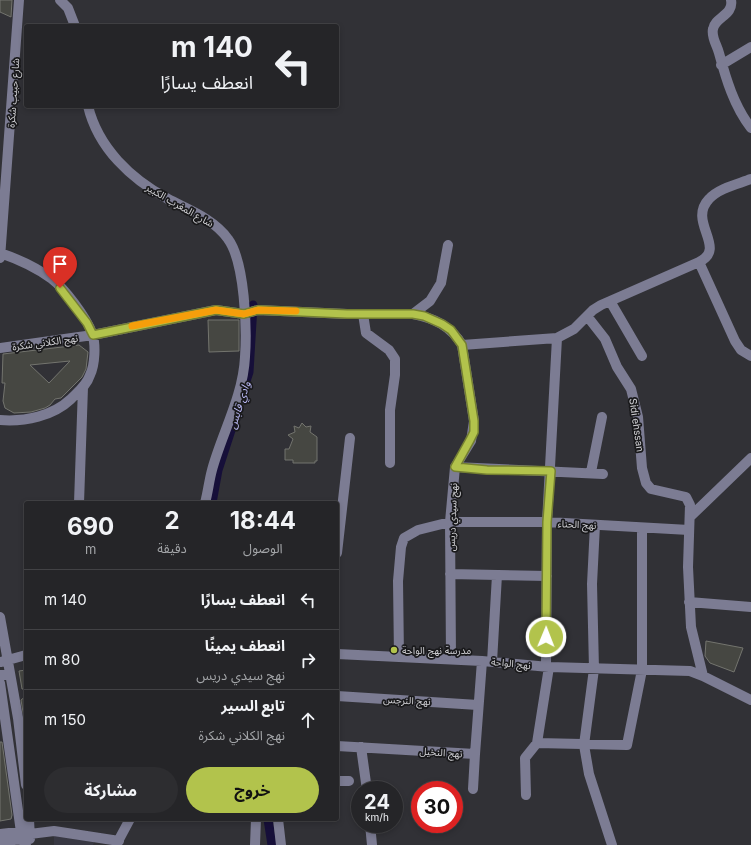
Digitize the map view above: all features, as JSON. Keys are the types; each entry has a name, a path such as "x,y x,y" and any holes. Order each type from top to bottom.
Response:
{"street":[{"name":"شارع حبيب شكرة","path":"0,258 5,139 19,0"},
{"path":"60,0 68,8 74,24"},
{"path":"731,0 730,10 714,25 712,30 721,65 742,116 751,128"},
{"path":"721,65 751,47"},
{"name":"شارع المغرب الكبير","path":"88,108 92,123 100,137 109,151 126,169 142,183 207,219 229,239 235,252 240,272 244,314 245,359 240,383 212,470 205,501"},
{"path":"462,345 557,338 574,329 592,310 699,262 707,256 710,247 702,220 702,213 709,199 727,188 751,179"},
{"path":"413,314 430,301 441,283 448,245"},
{"path":"0,253 10,256 53,280 80,313 93,335 93,368 90,376 83,387 65,404 48,414 33,418 0,420"},
{"path":"699,262 735,341 741,350 751,356"},
{"path":"610,301 642,356"},
{"name":"نهج الكلاني شكرة","path":"0,348 93,335 216,310 244,314 258,310 363,314 413,314"},
{"path":"363,314 366,333 389,350 395,359 395,375 390,410 390,463"},
{"name":"نهج سيدي دريس","path":"413,314 424,316 442,324 451,330 462,345 474,421 474,432 455,467 450,522 451,659"},
{"name":"Sidi ehssan","path":"587,316 605,339 617,367 631,388 638,417 642,468 646,483 651,489 686,497 690,505 690,627 703,676"},
{"path":"526,795 525,758 537,743 548,667 547,522 551,471 557,338"},
{"path":"79,501 83,387"},
{"path":"591,472 602,417"},
{"path":"339,535 350,438"},
{"path":"691,516 751,458"},
{"path":"455,467 487,470 591,472 603,474"},
{"name":"نهج الحناء","path":"399,657 398,581 401,547 404,538 418,530 450,522 547,522 689,530"},
{"path":"595,525 592,584 594,669 584,745 589,774 612,845"},
{"path":"537,743 624,746 628,743 642,670 642,528"},
{"path":"450,574 547,576"},
{"name":"نهج النخيل","path":"339,746 475,754 478,705 487,661 497,575"},
{"path":"689,602 751,607"},
{"path":"0,617 3,662 24,775"},
{"name":"نهج الواحة","path":"339,654 487,661 548,667 690,671 751,700"},
{"path":"3,662 24,656"},
{"path":"0,684 24,821"},
{"name":"نهج النرجس","path":"339,696 478,705"},
{"path":"361,747 366,781"},
{"path":"473,789 475,754"},
{"path":"339,781 349,781"},
{"path":"24,821 27,838"},
{"path":"27,838 30,821"},
{"path":"0,842 27,838 54,831 118,843 129,821"},
{"path":"255,845 256,821"},
{"path":"278,821 281,845"},
{"path":"371,833 372,845"},
{"path":"0,834 27,838"}],"shaded area":[{"path":"54,831 96,837 93,845 54,845"}],"building":[{"path":"0,0 12,0 11,17 0,12"},
{"path":"208,320 239,320 239,351 209,352"},
{"path":"79,345 88,352 86,369 82,377 61,398 55,399 45,408 31,412 14,413 5,408 3,401 5,383 2,383 3,354","holes":["70,361 49,383 30,365"]},
{"path":"302,423 306,427 311,426 310,432 317,437 317,461 315,461 315,463 293,463 293,460 285,460 285,449 289,449 293,439 288,435 295,432 294,426 299,428"},
{"path":"706,641 743,648 734,672 710,663 705,656"},
{"path":"24,670 24,689 22,689 19,671"},
{"path":"24,698 24,718 21,700"},
{"path":"0,742 2,742 12,815 11,819 0,821"}],"waterway":[{"name":"وادي قابس","path":"243,390 249,372 253,305"},
{"name":"وادي قابس","path":"212,501 218,470 233,424"},
{"name":"وادي قابس","path":"268,821 272,845"}],"slow traffic":[{"path":"132,326 216,310 244,314 258,310 296,311"}],"place":[{"name":"مدرسة نهج الواحة","path":"394,650"}],"route":[{"path":"60,288 87,323 93,335 121,328 216,310 244,314 258,310 347,314 413,314 433,319 451,330 458,337 462,345 474,421 474,432 455,467 487,470 551,471 547,522 546,637"}]}
